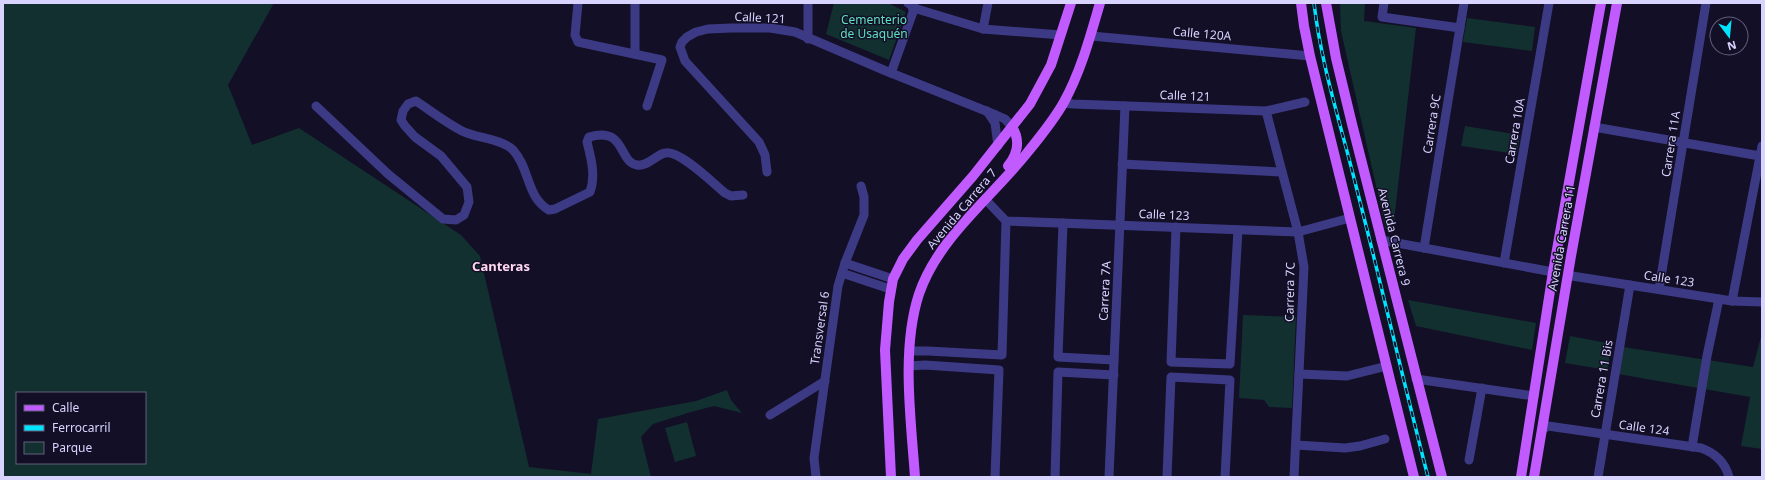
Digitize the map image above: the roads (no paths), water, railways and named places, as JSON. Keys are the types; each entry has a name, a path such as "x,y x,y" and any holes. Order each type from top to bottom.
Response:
{"main road":[{"name":"Avenida Carrera 7","path":"892,477 885,350 892,284 903,259 917,240 1024,114 1044,80 1071,3"},
{"name":"Avenida Carrera 7","path":"915,477 909,366 915,308 926,278 938,256 985,199 1026,154 1064,102 1074,81 1091,36 1100,3"},
{"path":"1301,3 1310,56 1414,477"},
{"name":"Avenida Carrera 9","path":"1326,3 1336,58 1380,240 1442,477"},
{"name":"Avenida Carrera 11","path":"1521,477 1553,272 1601,3"},
{"name":"Avenida Carrera 11","path":"1534,477 1545,425 1569,275 1616,3"},
{"path":"971,216 987,191 1014,158 1017,145 1012,127"}],"street":[{"path":"578,3 576,35 578,42 662,60 647,106"},
{"path":"635,3 635,54"},
{"path":"808,3 808,39"},
{"path":"983,29 988,3"},
{"path":"1384,3 1382,16 1460,28"},
{"name":"Carrera 9C","path":"1424,248 1464,3"},
{"name":"Carrera 10A","path":"1504,263 1549,3"},
{"name":"Carrera 11A","path":"1659,289 1706,3"},
{"path":"910,4 918,10 983,29 1061,35"},
{"path":"892,73 913,12 910,4"},
{"name":"Calle 121","path":"767,172 765,155 759,142 685,61 680,48 682,42 696,32 708,29 731,28 776,29 795,32 808,39 987,111 1005,119 1012,127"},
{"name":"Calle 120A","path":"1091,36 1310,56"},
{"path":"316,106 388,174 443,219 456,220 464,215 469,202 467,187 441,156 415,137 405,126 402,120 403,111 408,104 416,101 439,118 463,131 504,145 512,150 524,167 531,188 536,197 549,210 555,209 590,192 593,184 593,176 587,142 589,137 600,134 606,135 615,140 620,145 630,162 637,165 642,165 664,153 671,153 682,158 725,193 731,196 743,195"},
{"name":"Calle 121","path":"1064,102 1073,104 1266,111 1305,102"},
{"name":"Carrera 7A","path":"1109,477 1125,106"},
{"path":"987,111 995,123 998,146"},
{"name":"Carrera 7C","path":"1266,111 1298,232 1304,267 1294,477"},
{"path":"1594,127 1760,156"},
{"path":"1732,301 1762,146"},
{"path":"1122,164 1281,172"},
{"name":"Transversal 6","path":"816,477 814,458 835,303 845,263 864,215 864,197 861,186"},
{"path":"910,351 1002,355 1006,221 985,199"},
{"name":"Calle 123","path":"1006,221 1298,232 1350,218"},
{"path":"1063,223 1058,357 1114,360"},
{"path":"1176,227 1171,362 1230,364 1238,230"},
{"path":"1380,240 1553,272"},
{"path":"845,263 892,284"},
{"path":"842,273 892,284"},
{"name":"Calle 123","path":"1569,275 1732,301 1762,302"},
{"name":"Carrera 11 Bis","path":"1598,477 1630,285"},
{"path":"1692,447 1707,356 1719,298"},
{"path":"909,366 925,365 999,370 995,477"},
{"path":"1299,374 1347,376 1386,366"},
{"path":"1055,477 1058,372 1114,375"},
{"path":"1167,477 1171,377 1230,380 1225,477"},
{"path":"1416,379 1534,396"},
{"path":"770,416 825,381"},
{"path":"1469,460 1482,388"},
{"name":"Calle 124","path":"1545,425 1710,451 1723,464 1728,474"},
{"path":"1296,445 1345,448 1360,446 1385,439"}],"railway":[{"path":"1314,3 1326,72 1428,477"}],"district":[{"name":"Canteras","path":"501,266"}],"park label":[{"name":"Cementerio de Usaquén","path":"874,27"}]}
